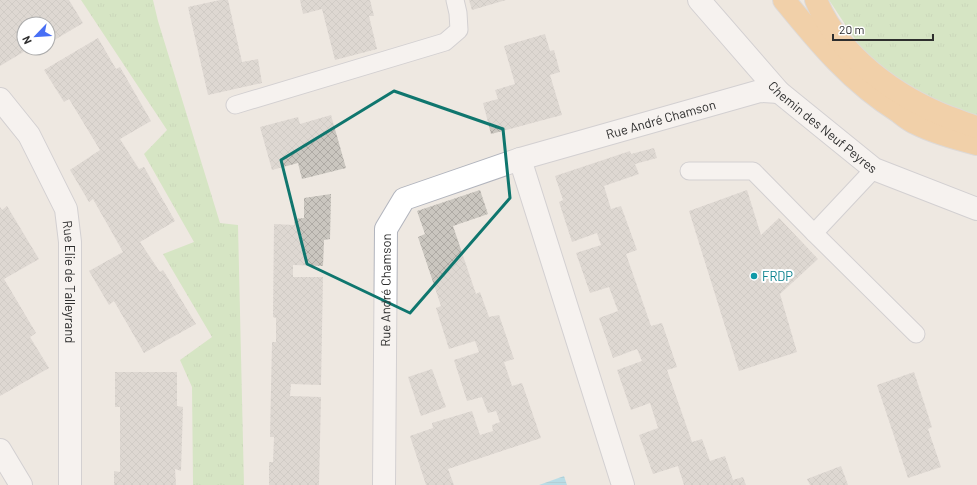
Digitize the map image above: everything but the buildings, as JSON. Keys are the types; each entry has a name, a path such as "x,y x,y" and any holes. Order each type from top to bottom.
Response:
{"highway":[{"path":"784,0 825,49 856,80 887,105 916,124 959,140 977,144"},
{"path":"816,0 820,9 842,43 874,75 914,102 977,127"}],"street":[{"name":"Chemin des Neuf Peyres","path":"699,0 779,92 874,169 977,209"},
{"name":"Rue André Chamson","path":"384,485 386,229 404,198 520,159 760,91 779,92"},
{"name":"Rue Elie de Talleyrand","path":"0,98 28,134 66,209 70,242 70,485"},
{"path":"520,159 623,485"},
{"path":"0,450 20,485"}],"lane":[{"path":"235,105 445,42 459,30 458,12 455,0"},
{"path":"814,233 874,169"},
{"path":"689,171 752,171 916,334"}],"highlighted area":[{"path":"394,91 503,129 510,198 410,313 307,264 281,160"}],"green space":[{"path":"81,0 153,0 158,21 220,223 238,225 244,485 193,485 192,387 180,360 212,337 163,254 194,242 144,154 167,130"},
{"path":"829,0 977,0 977,118 932,105 868,59"}],"water":[{"path":"564,476 567,485 539,485"}],"place":[{"name":"FRDP","path":"754,276"}]}
